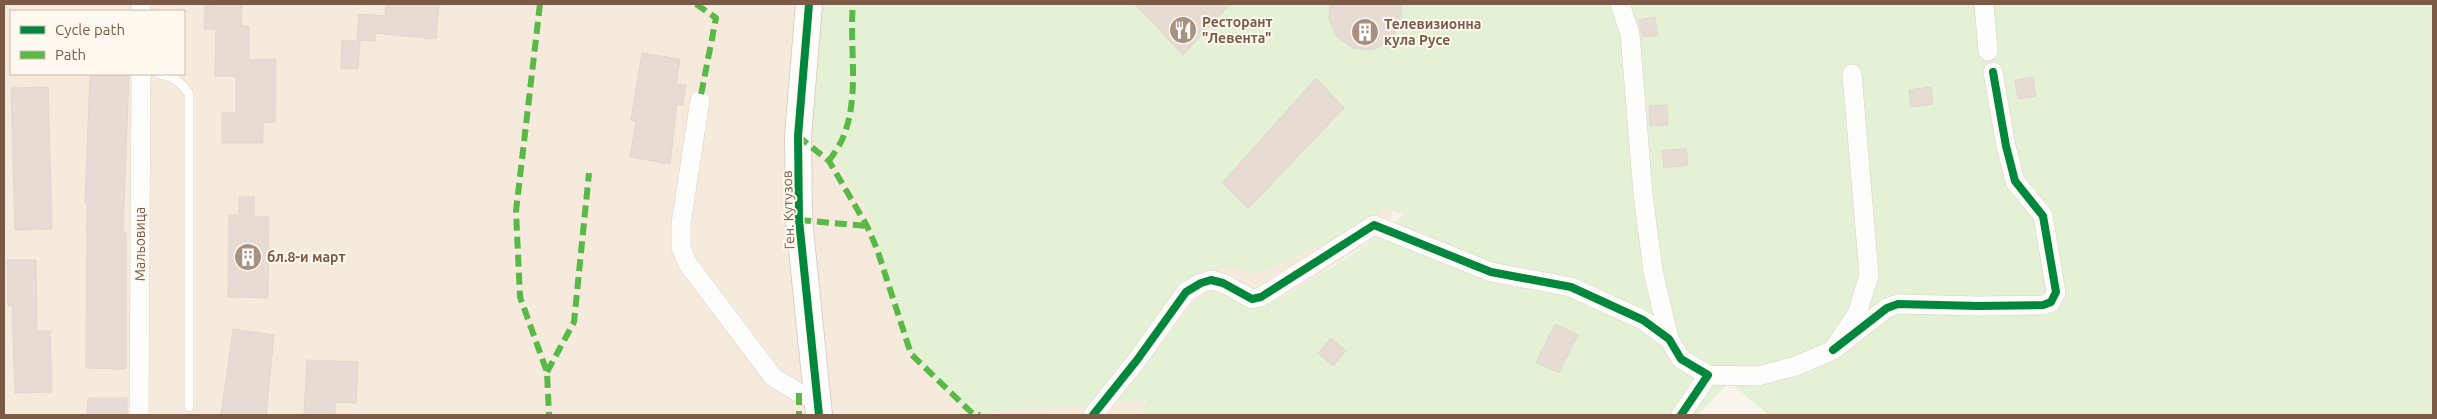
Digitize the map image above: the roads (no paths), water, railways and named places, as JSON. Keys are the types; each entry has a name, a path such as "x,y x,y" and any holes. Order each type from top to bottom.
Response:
{"street":[{"name":"Ген. Кутузов","path":"810,4 798,136 799,220 818,408"},
{"path":"1620,4 1630,34 1643,194 1653,271 1669,339 1681,359 1708,375 1758,376 1796,366 1833,350 1887,308 1898,304 1986,306 2043,305 2050,302 2056,292 2043,216 2015,180 2006,146 1993,72"},
{"path":"1984,4 1988,52"},
{"path":"1833,350 1857,314 1869,275 1852,74"},
{"name":"Мальовица","path":"139,415 141,75"},
{"path":"700,100 681,224 681,248 688,264 773,378 799,393 818,408"},
{"path":"1093,415 1137,360 1186,292 1201,282 1211,280 1223,283 1252,299 1261,297 1374,226 1491,272 1571,287 1643,320 1669,339"},
{"path":"1681,415 1708,375"}],"lane":[{"path":"169,75 182,84 189,94 189,407"}],"place":[{"name":"Ресторант \"Левента\"","path":"1183,30"},
{"name":"Телевизионна кула Русе","path":"1365,32"},
{"name":"бл.8-и март","path":"248,257"}]}
